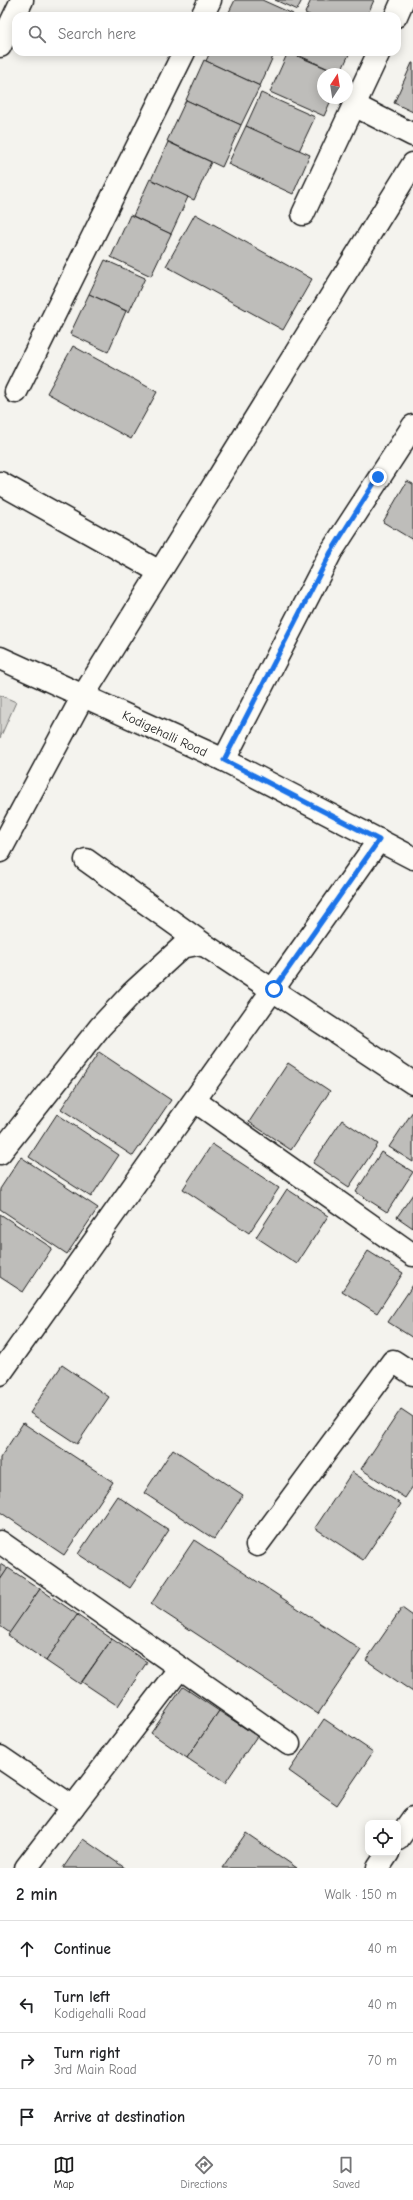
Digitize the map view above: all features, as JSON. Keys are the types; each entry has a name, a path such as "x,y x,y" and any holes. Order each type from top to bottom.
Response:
{"street":[{"path":"16,12 22,0"},
{"path":"204,12 210,0"},
{"path":"398,12 404,0"},
{"path":"0,46 12,21"},
{"path":"16,392 182,56"},
{"path":"303,214 377,56"},
{"path":"354,105 413,135"},
{"path":"0,851 84,696 413,164"},
{"path":"224,760 331,552 413,426"},
{"path":"0,483 160,572"},
{"name":"Kodigehalli Road","path":"0,658 224,760 413,858"},
{"path":"0,1374 379,840"},
{"path":"86,860 206,946 274,989 413,1083"},
{"path":"0,1153 100,1026 132,992 182,947 197,944 206,946"},
{"path":"195,1101 413,1254"},
{"path":"257,1545 393,1360 413,1374"},
{"path":"0,1542 289,1744"},
{"path":"26,1868 180,1668"},
{"path":"0,1757 73,1807"},
{"path":"401,1835 413,1818"},
{"path":"378,1868 386,1856"}],"shaded area":[{"path":"0,695 16,702 0,738"}],"building":[{"path":"235,0 262,0 289,12 229,12"},
{"path":"275,0 302,0 297,10"},
{"path":"311,0 374,0 369,12 305,12"},
{"path":"208,56 273,56 260,86 206,61"},
{"path":"286,56 297,56 326,68 317,68 317,104 329,104 324,116 270,92"},
{"path":"300,56 348,56 343,68 327,68"},
{"path":"204,60 260,86 241,125 186,100"},
{"path":"413,63 413,112 394,103"},
{"path":"261,93 315,117 299,151 246,126"},
{"path":"186,100 241,125 222,167 167,141"},
{"path":"246,126 310,155 293,194 228,164"},
{"path":"168,142 211,162 194,200 151,180"},
{"path":"150,179 188,197 171,234 133,216"},
{"path":"195,214 312,279 283,330 166,266"},
{"path":"130,215 171,234 151,276 111,257"},
{"path":"105,260 145,278 129,312 89,294"},
{"path":"89,294 126,311 108,352 70,334"},
{"path":"73,346 157,392 131,439 47,393"},
{"path":"407,481 413,484 413,540 383,522"},
{"path":"99,1052 171,1100 133,1156 61,1109"},
{"path":"288,1063 330,1091 291,1150 249,1122"},
{"path":"413,1111 413,1162 389,1147"},
{"path":"57,1114 119,1155 91,1197 29,1157"},
{"path":"342,1120 378,1144 349,1187 313,1163"},
{"path":"212,1144 279,1188 249,1233 183,1189"},
{"path":"381,1152 413,1172 387,1212 356,1192"},
{"path":"21,1157 98,1208 67,1254 0,1209 0,1189"},
{"path":"287,1189 328,1216 297,1264 256,1237"},
{"path":"413,1194 413,1228 397,1217"},
{"path":"0,1214 52,1248 23,1292 0,1277"},
{"path":"368,1251 403,1273 377,1313 342,1291"},
{"path":"413,1285 413,1338 388,1322"},
{"path":"62,1365 109,1397 77,1444 30,1413"},
{"path":"401,1409 413,1417 413,1486 405,1498 361,1469"},
{"path":"23,1423 113,1482 64,1555 0,1512 0,1458"},
{"path":"173,1449 243,1495 214,1539 144,1493"},
{"path":"352,1472 401,1504 363,1560 315,1528"},
{"path":"117,1496 169,1530 130,1588 78,1554"},
{"path":"194,1540 361,1650 318,1714 151,1604"},
{"path":"0,1564 8,1569 0,1580"},
{"path":"8,1568 40,1589 10,1633 0,1626 0,1580"},
{"path":"40,1589 78,1615 46,1661 8,1635"},
{"path":"402,1608 413,1616 413,1692 366,1660"},
{"path":"77,1615 112,1639 80,1684 46,1661"},
{"path":"112,1639 147,1662 118,1706 82,1682"},
{"path":"183,1687 219,1711 187,1758 151,1733"},
{"path":"219,1711 257,1736 225,1783 187,1758"},
{"path":"324,1719 373,1752 337,1805 289,1771"},
{"path":"246,1833 297,1868 222,1868"},
{"path":"83,1839 125,1868 63,1868"}],"route":[{"path":"274,989 379,840 224,760 331,552 378,477"}]}
